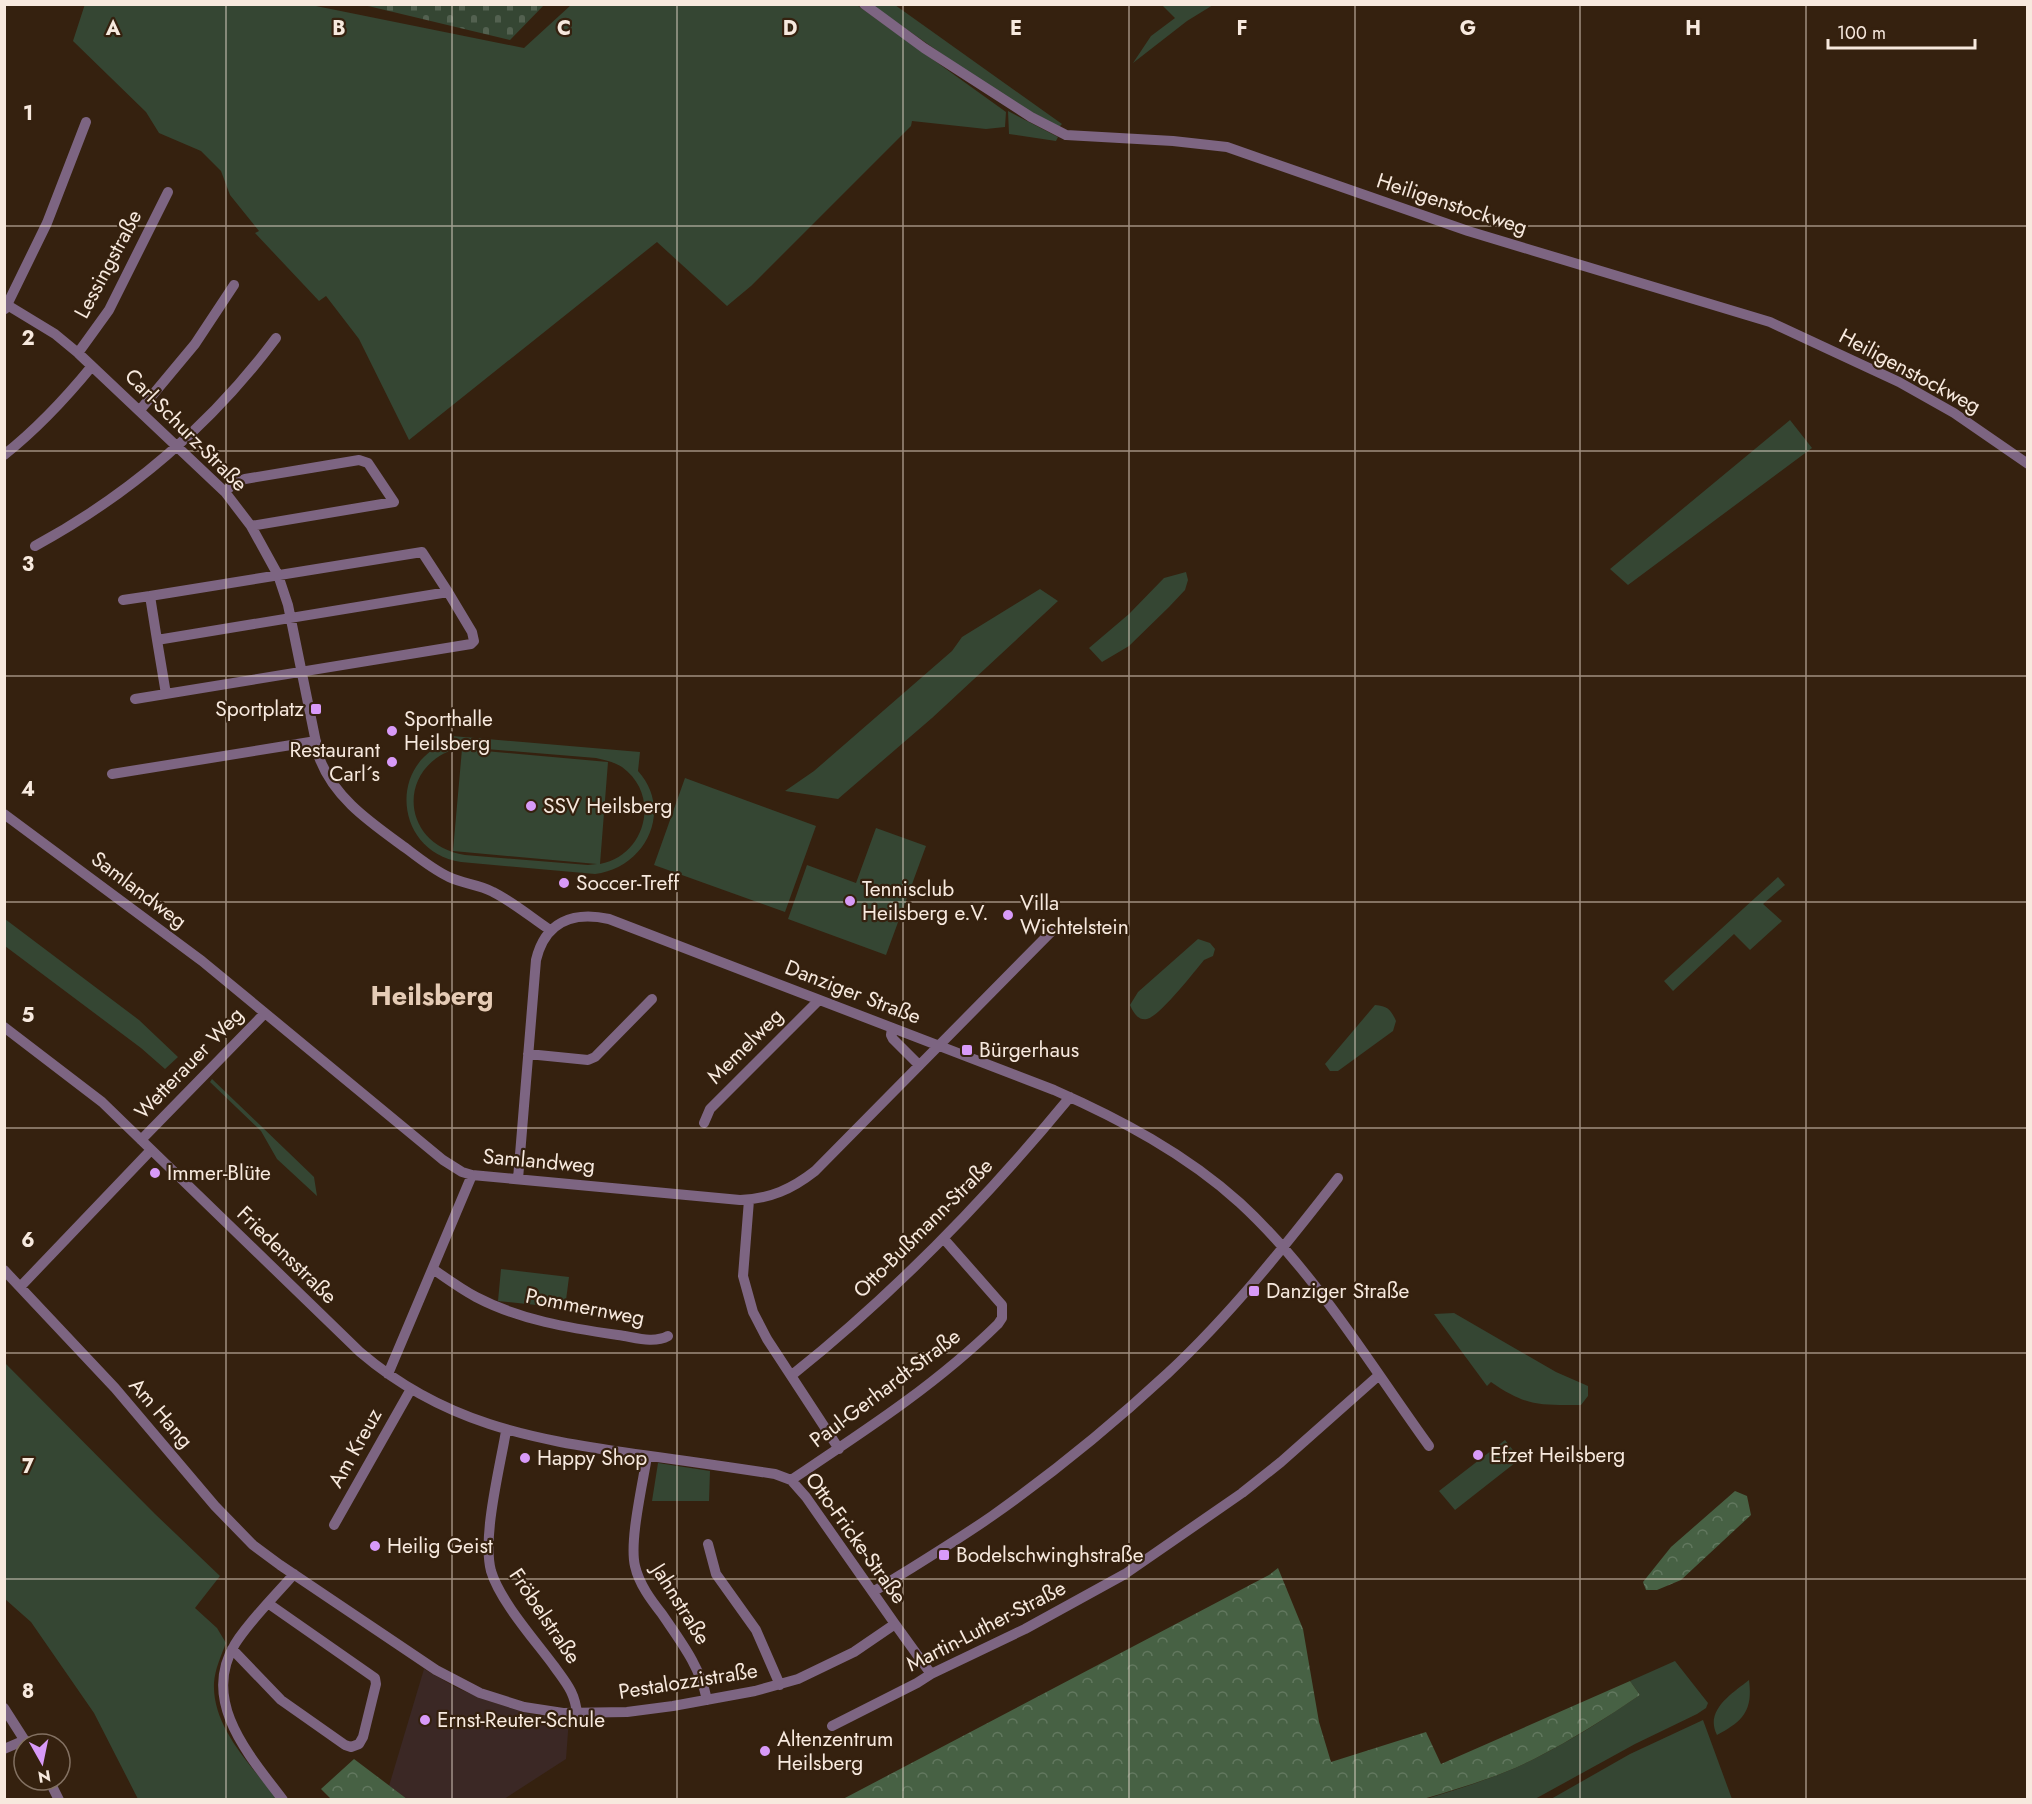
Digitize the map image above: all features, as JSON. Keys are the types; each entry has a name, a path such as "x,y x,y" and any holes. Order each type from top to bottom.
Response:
{"street":[{"name":"Heiligenstockweg","path":"864,4 924,48 1021,111 1066,135 1173,141 1227,147 1468,231 1770,322 1899,382 1954,413 2028,464"},
{"path":"5,306 47,224 86,122"},
{"name":"Lessingstraße","path":"78,353 112,304 168,192"},
{"path":"140,410 195,344 234,285"},
{"name":"Carl-Schurz-Straße","path":"5,306 55,334 78,353 225,492 251,526 278,576 292,619 323,767 338,791 385,833 447,876 486,888 550,930"},
{"path":"35,546 100,506 177,445 221,405 276,338"},
{"path":"4,455 31,434 64,400 92,366"},
{"path":"225,492 234,483 245,479 359,460 371,466 394,502 251,526"},
{"path":"123,600 423,552 474,637 471,644 135,699"},
{"path":"157,640 448,592"},
{"path":"150,596 166,694"},
{"path":"112,774 316,741"},
{"name":"Samlandweg","path":"4,814 202,961 443,1160 471,1175 749,1200 777,1194 805,1178 1050,932"},
{"name":"Danziger Straße","path":"550,930 566,920 581,916 609,919 1070,1097 1132,1129 1196,1169 1238,1202 1283,1247 1328,1304 1429,1446"},
{"path":"518,1179 536,960 550,930"},
{"path":"528,1054 588,1060 595,1057 652,999"},
{"name":"Memelweg","path":"704,1123 710,1109 819,1000"},
{"name":"Wetterauer Weg","path":"141,1140 265,1013"},
{"name":"Friedensstraße","path":"4,1027 91,1092 360,1352 411,1389"},
{"path":"892,1028 893,1039 919,1065"},
{"name":"Otto-Bußmann-Straße","path":"792,1376 864,1315 944,1239 1015,1163 1070,1097"},
{"name":"Wetterauer Weg","path":"21,1286 151,1150"},
{"path":"388,1374 471,1175"},
{"path":"873,1592 991,1516 1107,1427 1190,1351 1283,1247 1338,1178"},
{"path":"749,1200 743,1256 745,1284 753,1312 838,1449"},
{"name":"Paul-Gerhardt-Straße","path":"791,1480 869,1429 944,1374 985,1337 1002,1318 1002,1305 998,1299 944,1239"},
{"name":"Pommernweg","path":"433,1269 476,1297 520,1315 565,1327 659,1341 668,1336"},
{"name":"Am Hang","path":"4,1270 115,1388 236,1528 266,1555 294,1574"},
{"name":"Martin-Luther-Straße","path":"832,1726 1062,1610 1157,1553 1256,1482 1378,1376"},
{"name":"Otto-Fricke-Straße","path":"411,1389 462,1415 506,1431 570,1445 775,1474 791,1480 806,1497 932,1674"},
{"name":"Am Kreuz","path":"334,1526 411,1389"},
{"name":"Fröbelstraße","path":"506,1431 490,1534 491,1568 502,1595 573,1693 577,1714"},
{"name":"Jahnstraße","path":"647,1456 634,1544 634,1565 649,1596 693,1659 701,1676 707,1700"},
{"path":"708,1544 716,1574 756,1630 780,1685"},
{"path":"283,1800 231,1725 223,1683 232,1649 294,1574"},
{"name":"Pestalozzistraße","path":"294,1574 436,1670 459,1683 491,1697 524,1707 577,1714 627,1712 707,1700 780,1685 836,1662 895,1624"},
{"path":"232,1649 289,1706 345,1745 351,1747 359,1744 363,1737 376,1684 375,1678 269,1604"},
{"path":"4,1708 20,1732"}],"shaded area":[{"name":"Ernst-Reuter-Schule","path":"424,1669 457,1688 483,1699 529,1714 569,1719 566,1759 504,1799 407,1799 389,1786"}],"green space":[{"path":"85,4 311,5 524,48 571,5 857,5 1006,112 1005,127 986,129 912,121 911,126 751,286 727,306 657,242 409,440 359,339 326,296 319,301 255,233 259,231 230,195 221,171 201,151 159,133 146,112 73,41"},
{"path":"364,5 544,5 510,40"},
{"path":"872,5 895,5 1062,124 1059,127 999,94"},
{"path":"1162,5 1213,5 1187,21 1133,63 1151,36 1175,18"},
{"path":"1008,111 1058,137 1056,141 1009,134"},
{"path":"1790,420 1812,448 1628,585 1610,569"},
{"path":"1186,572 1188,580 1185,590 1129,646 1102,662 1089,648 1129,614 1164,578"},
{"path":"1040,589 1058,601 932,718 838,799 785,791 814,771 952,651 962,637"},
{"name":"SSV Heilsberg","path":"452,736 640,752 638,771 649,787 654,803 649,835 628,861 613,869 595,874 461,862 439,855 422,842 412,825 407,806 408,786 415,768 429,752 450,741","holes":["462,747 596,758 613,762 622,767 634,779 642,793 643,823 628,850 616,859 600,864 608,762 462,749 453,851 597,864 465,855 443,848 427,836 417,820 414,802 416,785 425,769 440,755"]},
{"path":"685,778 816,826 785,912 654,865"},
{"name":"Tennisclub Heilsberg e.V.","path":"876,828 926,846 886,955 788,919 807,865 856,883"},
{"path":"1778,877 1785,885 1763,904 1782,921 1750,950 1734,934 1673,991 1664,981"},
{"path":"5,919 139,1020 178,1057 165,1069 141,1048 5,946"},
{"path":"1198,939 1210,943 1215,949 1213,956 1204,960 1177,993 1153,1016 1147,1019 1138,1017 1130,1005 1138,992"},
{"path":"1375,1005 1383,1006 1392,1014 1396,1021 1393,1031 1338,1071 1330,1071 1325,1064"},
{"path":"212,1079 314,1177 317,1196 277,1159 261,1131 210,1082"},
{"path":"501,1269 569,1277 565,1308 498,1301"},
{"path":"1454,1313 1556,1372 1588,1386 1588,1396 1581,1405 1544,1404 1514,1396 1491,1382 1487,1386 1434,1314"},
{"path":"4,1362 220,1576 195,1608 217,1628 226,1643 218,1663 214,1683 215,1700 219,1715 235,1746 277,1799 138,1799 94,1713 31,1622 5,1599"},
{"path":"1505,1440 1520,1459 1455,1510 1439,1491"},
{"path":"658,1463 710,1471 709,1501 652,1501"},
{"path":"1735,1491 1747,1496 1751,1515 1681,1580 1657,1590 1646,1590 1643,1582 1671,1547"},
{"path":"1278,1568 1303,1629 1319,1722 1331,1762 1426,1732 1441,1764 1630,1681 1640,1695 1576,1736 1523,1764 1481,1781 1423,1799 843,1799 1269,1575"},
{"path":"1675,1661 1708,1703 1706,1708 1697,1714 1635,1744 1535,1799 1423,1800 1509,1770 1563,1744 1640,1695 1630,1681"},
{"path":"1749,1680 1749,1700 1744,1714 1734,1725 1717,1735 1714,1718 1717,1710 1728,1697"},
{"path":"1703,1720 1732,1799 1551,1799 1630,1754"},
{"path":"354,1759 407,1799 331,1799 321,1789"}],"place":[{"name":"Sportplatz","path":"316,709"},
{"name":"Sporthalle Heilsberg","path":"392,731"},
{"name":"Restaurant Carl´s","path":"392,762"},
{"name":"SSV Heilsberg","path":"531,806"},
{"name":"Soccer-Treff","path":"564,883"},
{"name":"Tennisclub Heilsberg e.V.","path":"850,901"},
{"name":"Villa Wichtelstein","path":"1008,915"},
{"name":"Bürgerhaus","path":"967,1050"},
{"name":"Immer-Blüte","path":"155,1173"},
{"name":"Danziger Straße","path":"1254,1291"},
{"name":"Efzet Heilsberg","path":"1478,1455"},
{"name":"Happy Shop","path":"525,1458"},
{"name":"Heilig Geist","path":"375,1546"},
{"name":"Bodelschwinghstraße","path":"944,1555"},
{"name":"Ernst-Reuter-Schule","path":"425,1720"},
{"name":"Altenzentrum Heilsberg","path":"765,1751"}],"district":[{"name":"Heilsberg","path":"432,995"}]}
